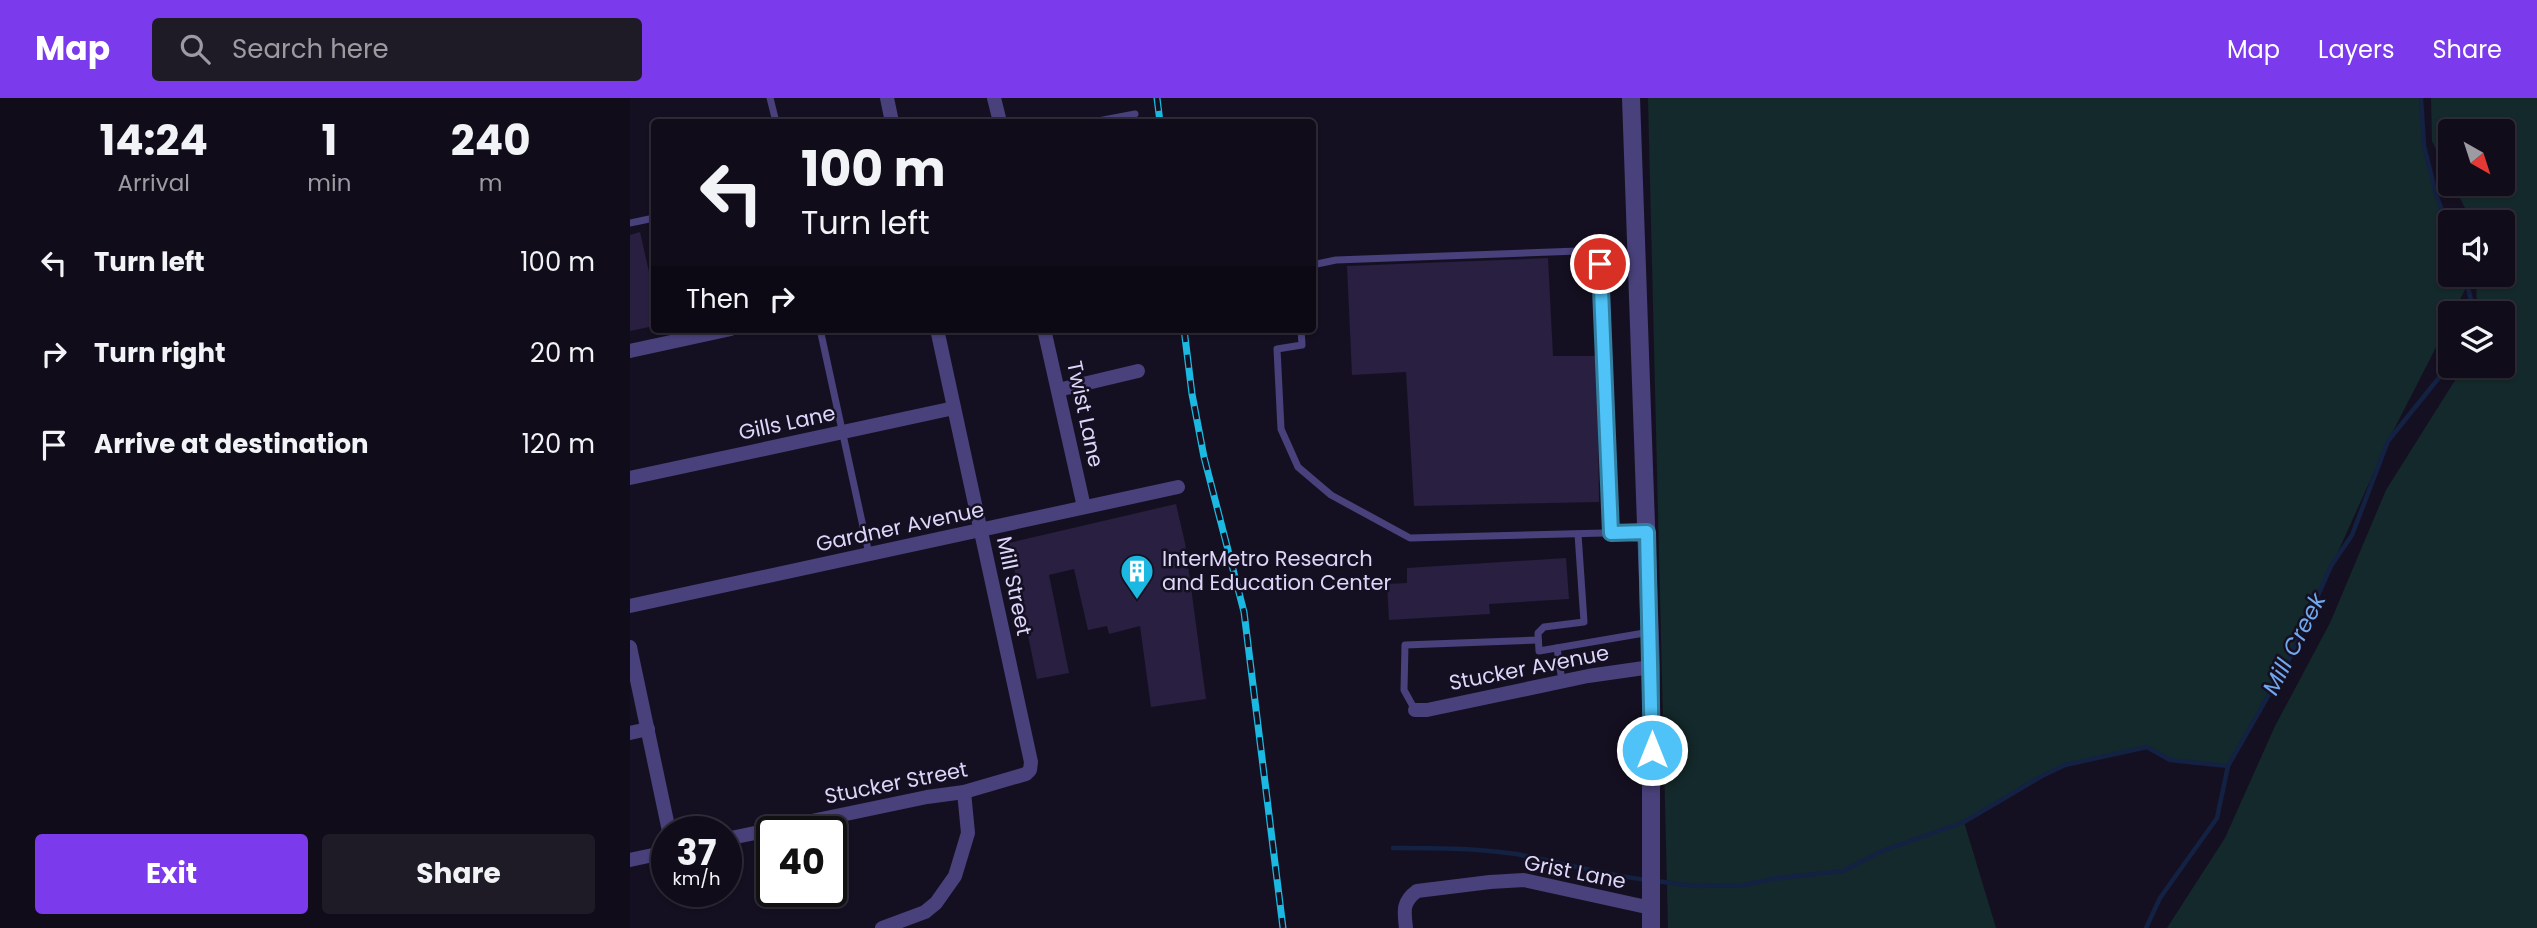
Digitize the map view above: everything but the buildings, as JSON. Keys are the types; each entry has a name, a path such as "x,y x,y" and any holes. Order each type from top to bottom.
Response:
{"street":[{"path":"887,98 891,119"},
{"path":"994,98 999,119"},
{"path":"1631,98 1651,667 1651,928"},
{"path":"630,351 713,333"},
{"name":"Mill Street","path":"938,333 1031,762 1030,770"},
{"name":"Twist Lane","path":"1045,333 1084,508"},
{"path":"1058,390 1138,371"},
{"name":"Gills Lane","path":"630,478 954,408"},
{"name":"Gardner Avenue","path":"630,606 1178,487"},
{"path":"630,646 666,816"},
{"name":"Stucker Avenue","path":"1415,710 1427,710 1563,681 1651,667"},
{"path":"630,733 648,729"},
{"name":"Stucker Street","path":"742,836 915,799 964,792 1026,774 1030,770"},
{"path":"882,928 917,923 936,903 955,876 968,833 964,792"},
{"path":"630,860 651,855"},
{"name":"Grist Lane","path":"1406,928 1403,907 1410,896 1423,889 1524,880 1651,908"}],"lane":[{"path":"770,98 774,119"},
{"path":"1109,119 1135,114"},
{"path":"630,223 651,219"},
{"path":"1316,264 1336,260 1578,251 1580,265 1637,261"},
{"path":"1600,264 1611,533"},
{"path":"821,333 869,555"},
{"path":"1301,333 1302,345 1277,349 1281,429 1298,467 1331,495 1410,538 1647,532"},
{"path":"1578,534 1584,622 1544,627 1538,633 1539,651 1650,632"},
{"path":"1415,710 1404,690 1405,645 1538,640"},
{"path":"1556,648 1563,681"}],"green space":[{"path":"1648,98 2421,98 2424,146 2442,210 2438,210 2438,287 2466,287 2459,301 2438,301 2438,343 2388,441 2291,656 2228,766 2170,760 2147,747 2065,765 1964,822 1996,928 1668,928"},
{"path":"2431,98 2537,98 2537,928 2167,928 2225,838 2275,726 2330,623 2386,490 2456,378 2515,378 2515,301 2477,301 2476,287 2515,287 2515,210 2466,210 2459,196 2515,196 2515,119 2438,119 2438,153 2432,141"}],"waterway":[{"name":"Mill Creek","path":"2421,98 2424,146 2442,210"},
{"name":"Mill Creek","path":"2468,287 2471,301"},
{"name":"Mill Creek","path":"2146,928 2160,898 2217,818 2228,766 2291,656 2331,566 2352,535 2388,441 2439,378"},
{"path":"1656,881 1695,886 1745,885 1772,879 1843,871 1882,851 1964,822 2065,765 2147,747 2170,760 2228,766"},
{"path":"1393,848 1501,852 1648,880"}],"railway":[{"path":"1157,98 1160,119"},
{"path":"1184,333 1204,457 1244,612 1283,928"}],"place":[{"name":"InterMetro Research and Education Center","path":"1137,601"}],"route":[{"path":"1600,264 1611,533 1647,532 1652,750"}]}
